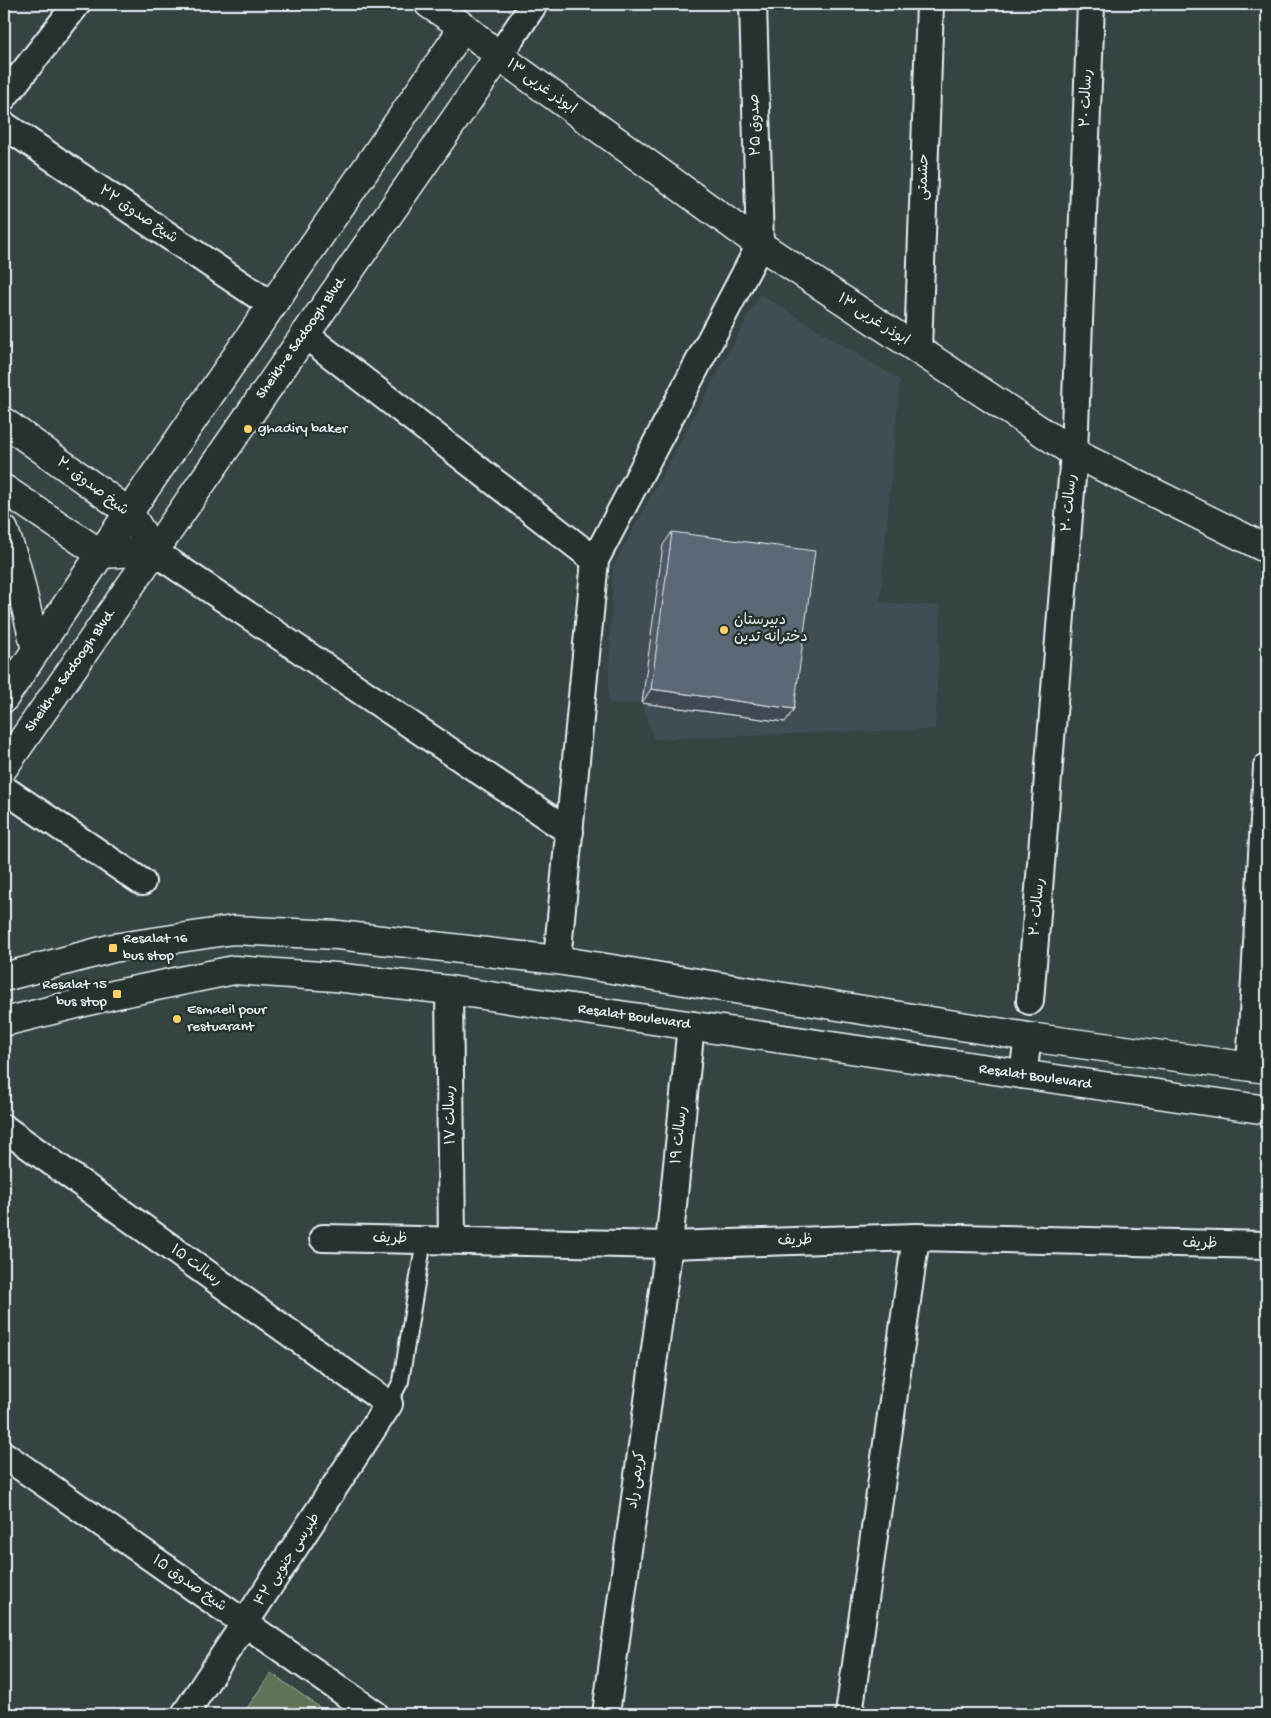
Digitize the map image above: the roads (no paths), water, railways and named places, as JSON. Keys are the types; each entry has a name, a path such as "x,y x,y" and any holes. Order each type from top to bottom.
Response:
{"street":[{"path":"4,97 77,4"},
{"name":"ابوذر غربی ۱۳","path":"429,4 464,27 499,56 760,245 1074,453 1267,550"},
{"path":"499,56 534,4"},
{"name":"صدوق ۲۵","path":"753,4 760,245"},
{"name":"حشمتی","path":"918,350 930,4"},
{"name":"رسالت ۲۰","path":"1030,1001 1074,453 1091,4"},
{"path":"4,698 129,512 464,27"},
{"name":"Sheikh-e Sadoogh Blvd.","path":"4,767 499,56"},
{"name":"شیخ صدوق ۲۲","path":"4,125 272,306"},
{"path":"557,960 595,560 760,245"},
{"path":"304,334 595,560"},
{"name":"شیخ صدوق ۲۰","path":"4,422 129,512 153,551"},
{"path":"4,489 101,554 153,551 570,832"},
{"path":"4,530 16,565 36,650"},
{"path":"4,977 114,948 233,930 338,935 557,960 1028,1037 1259,1068 1267,767"},
{"path":"4,789 142,882"},
{"name":"Resalat Boulevard","path":"4,1022 118,994 234,970 335,977 449,990 1267,1110"},
{"name":"رسالت ۱۷","path":"449,990 452,1240"},
{"name":"رسالت ۱۹","path":"669,1245 691,1025"},
{"path":"1023,1075 1028,1037"},
{"name":"رسالت ۱۵","path":"4,1128 389,1404"},
{"path":"849,1714 916,1237"},
{"name":"ظریف","path":"323,1238 669,1245 916,1237 1267,1245"},
{"name":"کریمی راد","path":"606,1714 669,1245"},
{"name":"طبرسی جنوبی ۴۲","path":"186,1714 389,1404"},
{"name":"شیخ صدوق ۱۵","path":"4,1455 375,1714"}],"lane":[{"path":"389,1404 401,1381 424,1240"}],"place":[{"name":"ghadiry baker","path":"248,429"},
{"name":"دبیرستان دخترانه تدین","path":"724,630"},
{"name":"Resalat 16 bus stop","path":"113,948"},
{"name":"Resalat 15 bus stop","path":"117,994"},
{"name":"Esmaeil pour restuarant","path":"177,1019"}]}
